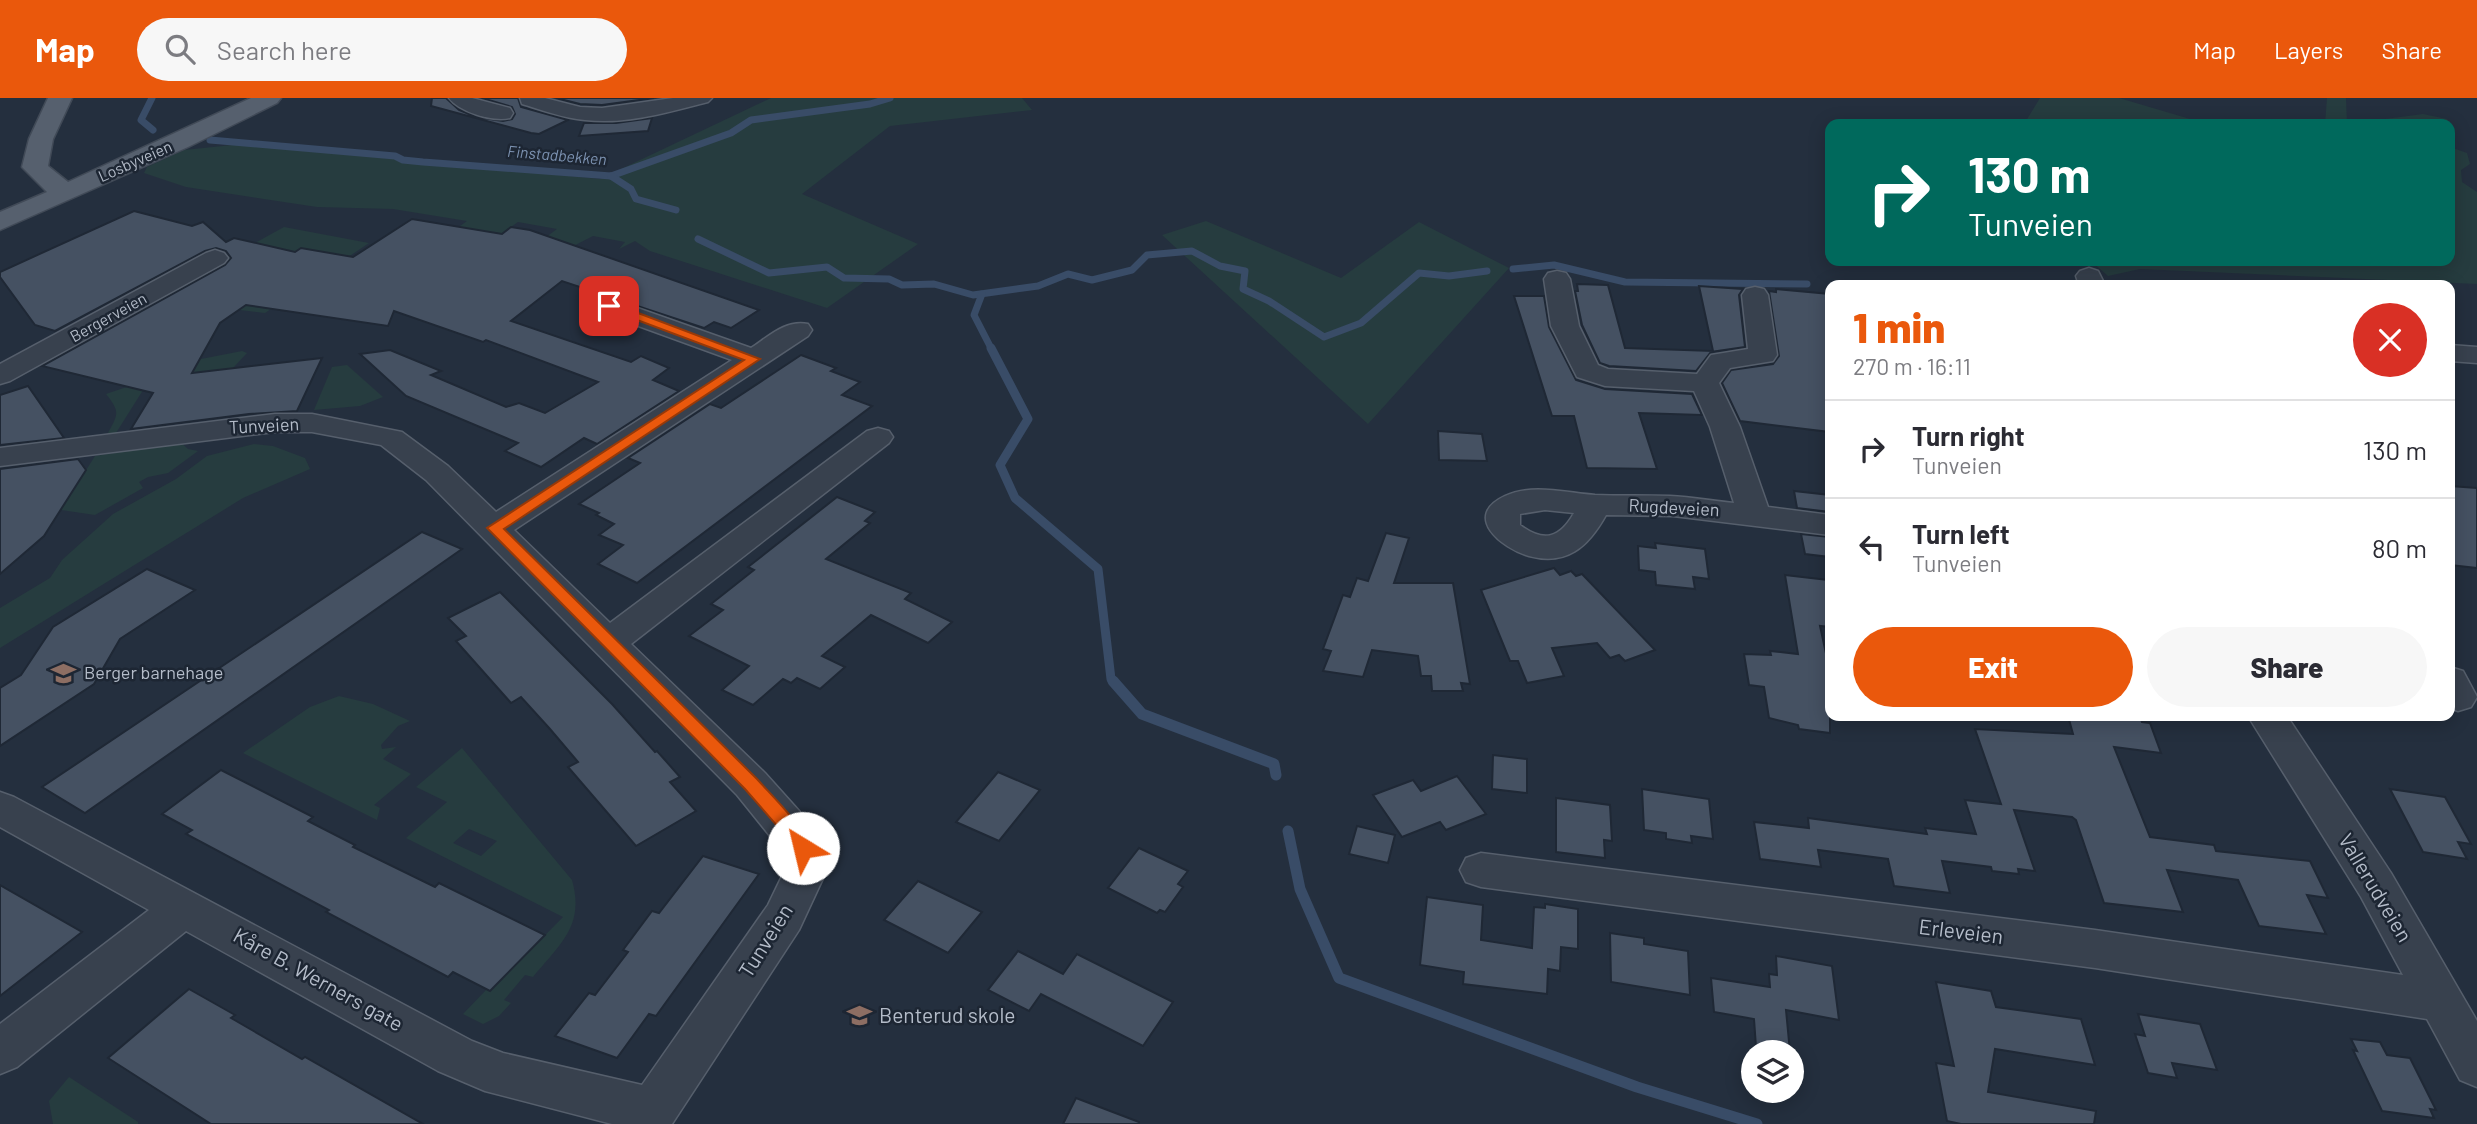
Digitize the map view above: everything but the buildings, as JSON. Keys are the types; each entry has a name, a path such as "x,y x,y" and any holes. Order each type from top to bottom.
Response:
{"main road":[{"path":"57,158 60,98"},
{"name":"Losbyveien","path":"0,222 269,98"},
{"path":"67,192 50,183 35,167 57,158 105,175"}],"street":[{"path":"460,98 465,103 502,113"},
{"path":"528,100 569,111 598,114 645,110 701,98"},
{"name":"Bergerveien","path":"0,376 215,258"},
{"path":"1557,279 1569,338 1587,371 1605,377 1705,383"},
{"path":"1705,383 1721,361 1763,355 1755,295"},
{"path":"609,306 754,359"},
{"path":"494,528 798,330"},
{"path":"2455,353 2477,355"},
{"path":"1705,383 1725,427 1754,514"},
{"name":"Tunveien","path":"0,457 275,423 312,423 391,438 409,449 494,528 751,784 786,823 803,848 804,874 784,917 648,1118"},
{"path":"608,643 878,437"},
{"name":"Rugdeveien","path":"1595,505 1672,506 1825,524"},
{"name":"Vallerudveien","path":"2270,721 2376,886 2477,1065"},
{"name":"Kåre B. Werners gate","path":"0,807 455,1056 502,1075 648,1118"},
{"name":"Erleveien","path":"1481,870 2095,949 2441,1001"},
{"path":"0,1052 185,907"}],"green space":[{"path":"771,98 1022,98 1032,110 890,126 802,194 918,244 827,308 650,251 635,241 619,249 625,242 593,236 540,263 519,257 557,229 518,222 481,248 456,229 467,221 393,209 317,207 186,187 144,173 147,167 184,150 242,144 600,179"},
{"path":"2040,98 2119,98 2190,119 2027,119"},
{"path":"2327,98 2346,98 2347,119 2325,119"},
{"path":"2423,114 2447,119 2385,119"},
{"path":"2455,149 2467,153 2470,164 2461,170 2462,182 2477,192 2477,284 2455,283 2455,280 2387,280 2140,269 2108,276 2097,266 2455,266"},
{"path":"1206,221 1341,278 1419,222 1509,268 1368,424 1162,235"},
{"path":"284,227 369,243 265,313 153,299"},
{"path":"242,351 247,353 232,369 163,376 201,359"},
{"path":"347,365 383,397 360,406 314,410 332,367"},
{"path":"150,379 116,433 107,435 114,422 116,410 106,394"},
{"path":"178,440 188,449 198,451 168,473 148,477 139,482 143,488 95,515 61,510 95,456 154,447"},
{"path":"254,444 273,446 305,458 310,469 243,498 0,648 0,608 50,578 62,560 113,514 176,479 207,456"},
{"path":"339,696 373,704 410,721 398,726 381,745 382,749 396,747 383,759 411,774 374,805 380,808 377,820 243,753 310,707"},
{"path":"462,748 572,880 575,910 568,933 533,977 525,975 504,1000 511,1003 499,1016 483,1024 463,1014 487,989 490,991 563,917 406,838 447,802 416,787","holes":["469,829 497,841 481,856 453,843"]},
{"path":"69,1077 138,1124 53,1124 49,1101"}],"waterway":[{"path":"152,98 141,120 153,130"},
{"name":"Finstadbekken","path":"611,176 731,133 751,120 870,104 890,98"},
{"name":"Finstadbekken","path":"210,140 395,156 403,160 423,162 611,176"},
{"path":"611,176 631,189 636,199 676,210"},
{"path":"698,239 769,273 827,267 844,278 889,279 902,285 934,284 973,295 1038,286 1068,274 1092,280 1132,270 1147,255 1192,251 1220,266 1245,271 1243,289 1269,301 1324,337 1361,323 1419,273 1449,276 1487,271"},
{"path":"1513,269 1554,265 1625,282 1807,284"},
{"path":"982,294 974,315 992,350"},
{"path":"991,348 1028,419 1000,465 1015,498 1098,569 1113,681"},
{"path":"1113,681 1142,714 1274,764 1276,775"},
{"path":"1288,831 1300,889 1339,978 1637,1087 1757,1124"}],"place":[{"name":"Berger barnehage","path":"64,673"},
{"name":"Benterud skole","path":"859,1016"}],"route":[{"path":"609,306 754,359 494,528 751,784 786,823 803,848"}]}
